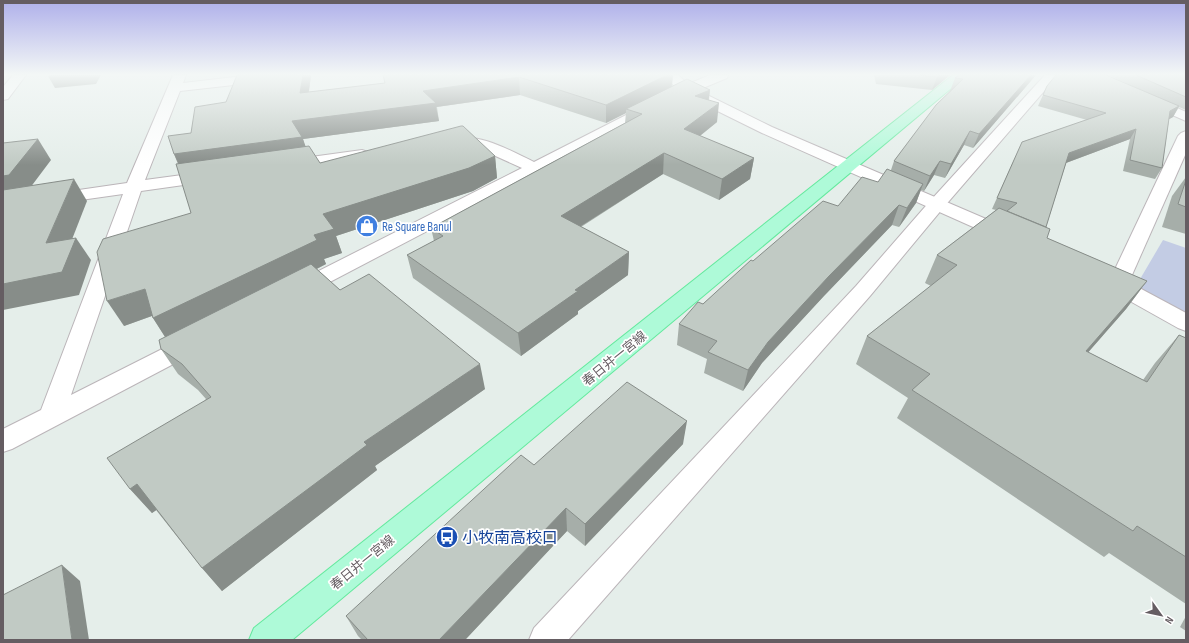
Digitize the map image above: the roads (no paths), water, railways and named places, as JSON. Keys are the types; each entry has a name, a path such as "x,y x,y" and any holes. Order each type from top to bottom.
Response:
{"main road":[{"name":"春日井一宮線","path":"266,640 924,105"}],"street":[{"path":"51,416 134,187 168,105"},
{"path":"278,300 657,105"},
{"path":"716,105 767,130 849,167 1024,243"},
{"path":"546,640 863,291 937,204 1025,105"},
{"path":"1159,105 1186,117"},
{"path":"1118,284 1186,136"},
{"path":"441,144 464,141 479,144 535,168"},
{"path":"276,167 378,153"},
{"path":"3,206 228,174"},
{"path":"1096,275 1118,284 1186,323"},
{"path":"3,441 207,336"}],"place":[{"name":"Re Square Banul","path":"367,226"},
{"name":"小牧南高校口","path":"447,537"}]}
